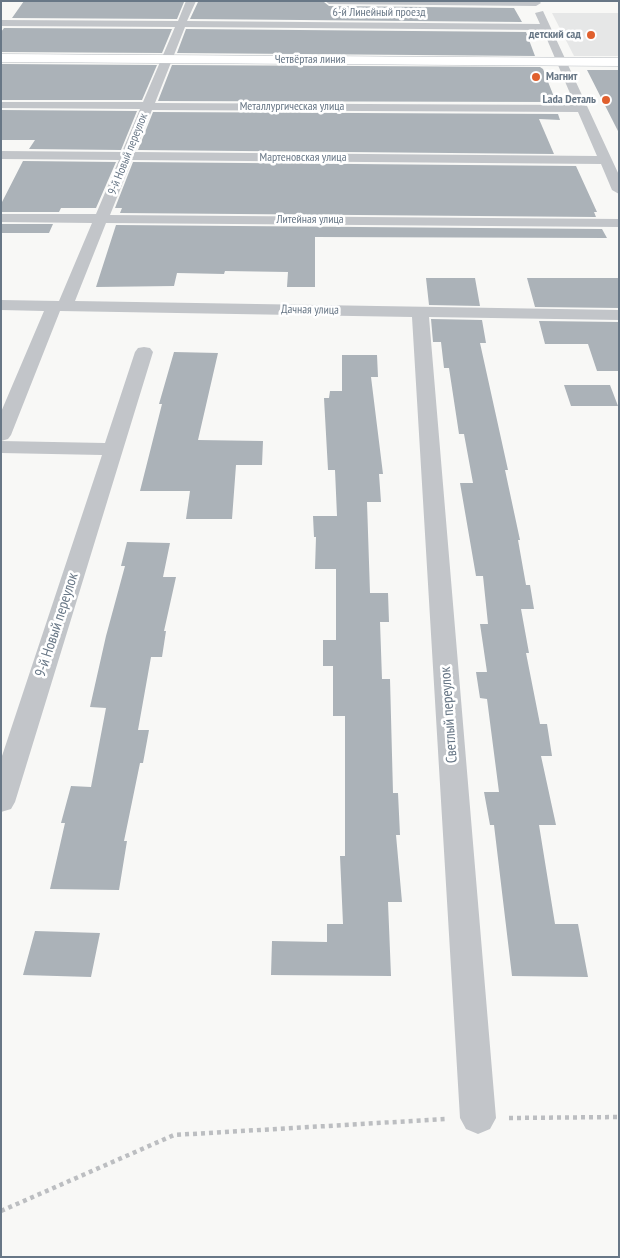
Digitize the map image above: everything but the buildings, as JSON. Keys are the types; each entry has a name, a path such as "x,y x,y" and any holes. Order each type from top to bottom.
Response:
{"street":[{"name":"9-й Новый переулок","path":"1,436 59,306 101,219 191,1"},
{"path":"329,1 535,2 619,190"},
{"name":"6-й Линейный проезд","path":"1,22 546,27"},
{"name":"Четвёртая линия","path":"1,58 619,62"},
{"name":"Металлургическая улица","path":"1,105 583,109"},
{"name":"Мартеновская улица","path":"1,155 606,160"},
{"name":"Литейная улица","path":"1,218 619,223"},
{"name":"Дачная улица","path":"1,305 619,315"},
{"name":"Светлый переулок","path":"420,312 478,1118"},
{"name":"9-й Новый переулок","path":"1,802 144,352"},
{"path":"1,447 113,448"}],"path":[{"path":"1,1211 174,1135 478,1118 619,1117"}],"shaded area":[{"name":"детский сад","path":"552,13 619,13 619,56 574,56"}],"place":[{"name":"детский сад","path":"591,35"},
{"name":"Магнит","path":"536,77"},
{"name":"Lada Dеталь","path":"606,100"}]}
